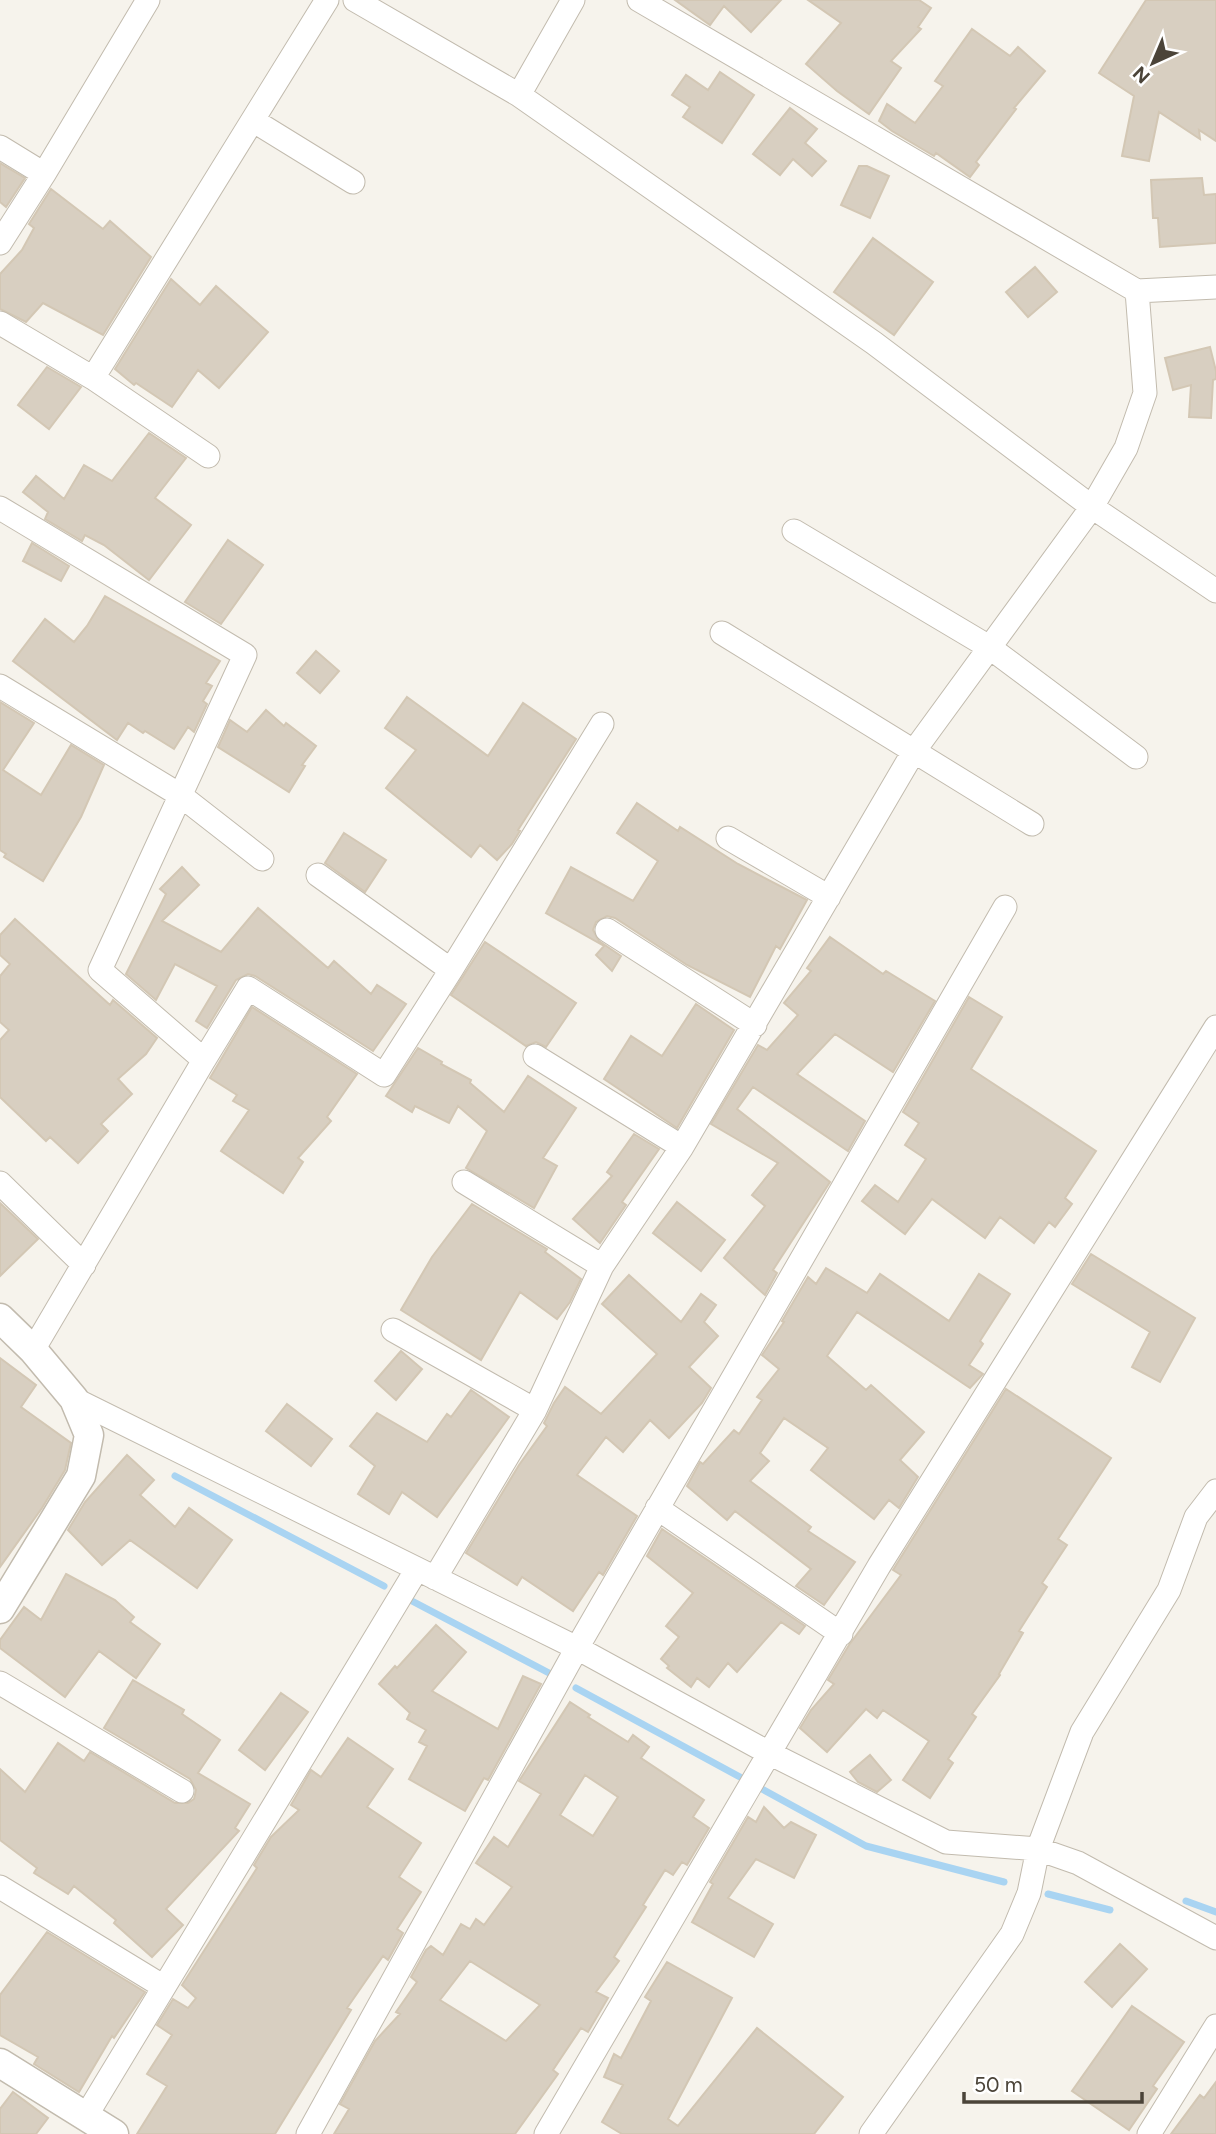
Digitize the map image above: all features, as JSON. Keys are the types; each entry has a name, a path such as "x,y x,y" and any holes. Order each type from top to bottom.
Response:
{"street":[{"path":"0,243 148,0"},
{"path":"93,378 327,0"},
{"path":"355,0 519,95 874,343 1092,507 1216,592"},
{"path":"519,95 573,0"},
{"path":"639,0 1137,291 1216,287"},
{"path":"254,121 353,182"},
{"path":"0,147 44,174"},
{"path":"86,2116 164,1987 426,1573 535,1410 602,1266 682,1147 914,751 1092,507 1126,448 1145,393 1137,291"},
{"path":"0,323 93,378 208,456"},
{"path":"0,508 245,654 100,970 204,1060"},
{"path":"794,531 989,647 1136,757"},
{"path":"722,633 1032,824"},
{"path":"0,686 180,795 262,859"},
{"path":"33,1350 248,988 384,1075 602,724"},
{"path":"727,838 829,897"},
{"path":"318,875 451,970"},
{"path":"308,2134 577,1648 1005,907"},
{"path":"607,930 755,1025"},
{"path":"546,2134 841,1634 878,1566 1216,1027"},
{"path":"536,1056 682,1147"},
{"path":"464,1182 602,1266"},
{"path":"0,1183 83,1265"},
{"path":"0,1318 33,1350 74,1399 89,1435 81,1476 0,1609"},
{"path":"393,1330 535,1410"},
{"path":"74,1399 577,1648 769,1753 946,1842 1038,1849 1078,1863 1216,1938"},
{"path":"871,2134 1012,1934 1029,1892 1038,1849 1082,1732 1169,1590 1196,1517 1216,1491"},
{"path":"657,1508 841,1634"},
{"path":"0,1683 182,1791"},
{"path":"0,1887 164,1987"},
{"path":"1149,2134 1216,2026"},
{"path":"0,2063 114,2134"}],"building":[{"path":"675,0 781,0 751,32 724,6 710,25"},
{"path":"808,0 919,0 931,8 918,27 921,29 891,61 901,68 869,114 806,64 841,23"},
{"path":"1146,0 1216,0 1216,141 1199,130 1200,139 1159,112 1149,161 1122,156 1134,96 1099,73"},
{"path":"972,29 1010,56 1018,47 1045,71 1014,108 1016,109 976,162 979,165 970,177 936,153 934,156 879,121 887,104 915,123 943,86 935,81"},
{"path":"720,72 754,95 722,143 683,117 690,107 672,95 686,75 708,90"},
{"path":"790,108 817,129 805,143 826,161 812,176 793,159 780,175 753,154"},
{"path":"0,163 25,178 6,207 0,202"},
{"path":"859,166 867,166 889,176 870,218 841,205"},
{"path":"1202,178 1204,195 1216,194 1216,243 1160,247 1158,218 1153,218 1151,180"},
{"path":"51,189 103,229 110,221 151,257 103,335 43,303 26,322 0,309 0,274 22,250 34,228 29,224"},
{"path":"873,238 933,282 894,335 834,292"},
{"path":"1035,267 1057,292 1028,317 1006,292"},
{"path":"171,279 200,305 216,286 268,332 219,388 198,370 172,407 136,383 134,385 115,369"},
{"path":"1210,347 1216,371 1211,418 1189,417 1191,385 1173,390 1165,358"},
{"path":"47,367 81,387 49,429 18,405"},
{"path":"149,433 186,458 155,498 191,525 149,580 104,545 85,535 82,541 45,519 48,512 23,492 36,476 64,499 84,465 112,481"},
{"path":"228,540 263,565 221,624 185,602"},
{"path":"32,543 69,566 61,581 23,561"},
{"path":"105,596 220,661 206,683 212,686 203,701 207,704 194,732 188,727 174,749 128,723 117,740 13,661 45,619 74,642"},
{"path":"316,651 339,671 320,693 297,673"},
{"path":"407,697 488,756 523,703 576,739 518,830 520,831 512,844 497,860 480,845 471,857 386,788 416,750 385,728"},
{"path":"0,702 34,723 3,770 41,795 71,745 104,765 81,817 43,881 4,857 6,854 0,850"},
{"path":"266,710 284,726 286,723 316,746 302,765 305,766 289,792 218,747 230,720 247,732"},
{"path":"637,803 678,831 680,827 738,864 807,900 780,949 776,946 750,997 687,965 615,918 607,916 596,922 593,930 599,941 621,956 612,971 596,955 604,946 546,913 571,867 633,901 658,861 617,833"},
{"path":"344,833 386,860 365,892 325,863"},
{"path":"182,867 199,885 162,921 221,952 258,908 328,968 334,961 371,994 377,985 406,1004 373,1051 255,976 248,974 236,980 207,1028 196,1021 217,986 175,964 156,1000 126,974 166,894 160,889"},
{"path":"15,919 110,1005 113,1000 157,1038 146,1054 118,1079 132,1094 101,1124 108,1131 78,1163 50,1137 46,1141 0,1097 0,1040 9,1030 0,1022 0,976 10,964 0,955 0,935"},
{"path":"830,937 883,974 886,971 935,1001 893,1072 835,1034 797,1074 865,1121 848,1151 753,1087 737,1109 830,1182 773,1270 777,1273 765,1295 724,1258 765,1206 752,1195 778,1163 711,1124 758,1045 767,1050 798,1015 784,1003 811,971 807,968"},
{"path":"485,942 576,1003 546,1047 536,1042 526,1046 451,995"},
{"path":"969,997 1002,1017 971,1069 1096,1151 1065,1198 1072,1204 1055,1227 1049,1222 1034,1243 1000,1217 985,1238 932,1199 905,1234 862,1201 875,1185 898,1202 926,1159 905,1145 919,1123 903,1112"},
{"path":"696,1004 734,1030 677,1128 604,1079 631,1036 662,1056"},
{"path":"252,1007 357,1074 327,1117 331,1121 298,1158 303,1162 283,1193 221,1151 249,1110 233,1101 237,1095 210,1078"},
{"path":"418,1048 471,1080 470,1083 504,1112 528,1076 576,1108 543,1158 557,1166 534,1208 466,1168 487,1131 458,1106 449,1123 415,1106 412,1112 386,1096"},
{"path":"634,1134 659,1149 622,1202 626,1205 600,1243 573,1219 612,1176 607,1172"},
{"path":"677,1202 725,1240 701,1271 653,1233"},
{"path":"0,1203 38,1239 0,1276"},
{"path":"472,1204 547,1249 545,1252 581,1279 570,1302 557,1319 520,1292 481,1360 401,1310 432,1257"},
{"path":"1091,1254 1195,1318 1160,1382 1132,1367 1150,1332 1072,1284"},
{"path":"826,1268 867,1293 880,1274 949,1321 979,1274 1010,1294 980,1341 983,1344 969,1365 983,1374 970,1388 857,1312 827,1356 866,1390 871,1385 924,1432 900,1460 918,1477 899,1508 889,1500 874,1519 811,1470 828,1448 784,1418 760,1453 769,1461 750,1481 811,1527 808,1531 855,1562 824,1605 796,1586 811,1569 735,1511 727,1520 687,1486 700,1462 703,1464 734,1430 739,1434 762,1400 757,1397 779,1369 762,1355 784,1322 782,1321 808,1277 816,1284"},
{"path":"629,1275 681,1322 701,1294 716,1305 704,1322 718,1336 689,1367 711,1388 702,1403 669,1438 650,1420 623,1452 606,1437 577,1475 637,1516 603,1575 599,1572 573,1611 522,1577 517,1585 466,1553 519,1465 547,1426 544,1423 565,1387 601,1414 657,1354 602,1304"},
{"path":"401,1351 422,1369 396,1400 375,1381"},
{"path":"0,1358 36,1385 21,1407 71,1443 65,1470 0,1567"},
{"path":"1006,1389 1111,1458 1058,1539 1067,1545 1042,1583 1047,1587 1019,1631 1023,1633 1000,1675 972,1714 976,1717 948,1759 953,1763 930,1798 903,1780 929,1741 883,1710 877,1718 866,1709 827,1752 800,1728 811,1710 834,1684 828,1680 849,1645 901,1575 893,1570"},
{"path":"471,1390 509,1417 437,1517 402,1492 389,1514 358,1494 375,1466 350,1446 377,1413 427,1442 447,1414 451,1417"},
{"path":"287,1404 332,1439 311,1466 266,1431"},
{"path":"127,1455 154,1480 140,1495 175,1527 189,1508 232,1540 197,1588 130,1540 102,1565 68,1530 85,1502"},
{"path":"662,1529 805,1626 799,1634 781,1622 737,1672 728,1663 709,1687 697,1678 691,1687 667,1668 669,1666 661,1659 679,1637 666,1626 693,1593 647,1556"},
{"path":"66,1574 115,1600 134,1617 130,1622 160,1644 136,1678 99,1651 65,1697 0,1648 0,1640 24,1607 41,1620"},
{"path":"436,1625 466,1652 432,1691 498,1729 523,1676 541,1684 488,1780 484,1778 465,1811 409,1779 427,1746 419,1742 426,1730 407,1719 410,1713 379,1684"},
{"path":"133,1680 184,1710 182,1714 220,1740 198,1773 250,1804 235,1828 239,1831 166,1909 183,1925 152,1957 114,1923 116,1920 74,1886 68,1894 34,1873 37,1868 0,1840 0,1769 25,1792 58,1743 84,1761 90,1752 175,1803 188,1803 194,1799 196,1790 190,1779 104,1728"},
{"path":"281,1693 308,1712 265,1770 239,1750"},
{"path":"570,1702 590,1715 588,1717 628,1742 633,1735 649,1747 641,1758 704,1800 693,1817 709,1828 687,1865 682,1862 673,1875 665,1870 643,1905 646,1907 614,1957 619,1961 596,1992 608,1998 588,2032 581,2028 553,2070 558,2074 515,2134 334,2134 349,2109 340,2104 375,2041 400,2014 396,2012 417,1982 411,1977 426,1950 431,1946 443,1955 461,1924 470,1929 476,1919 484,1925 512,1887 476,1863 494,1837 508,1847 541,1794 519,1781","holes":["585,1775 618,1797 593,1836 560,1815","470,1961 540,2005 506,2041 440,2000"]},
{"path":"348,1738 393,1769 367,1807 421,1843 399,1877 421,1892 397,1929 403,1933 388,1960 383,1956 347,2008 351,2010 275,2134 137,2134 167,2086 147,2074 172,2035 157,2025 173,1999 188,2008 196,1998 182,1985 257,1868 254,1865 271,1837 299,1810 291,1805 311,1770 321,1777"},
{"path":"870,1755 891,1780 877,1792 858,1782 850,1772"},
{"path":"764,1807 784,1828 791,1822 816,1835 794,1878 756,1859 728,1898 773,1924 754,1957 692,1922 713,1884 710,1882 748,1817 756,1822"},
{"path":"47,1932 145,1992 114,2038 112,2036 79,2092 34,2064 38,2057 0,2035 0,1995"},
{"path":"1120,1944 1147,1969 1112,2007 1085,1982"},
{"path":"667,1962 732,1998 668,2119 678,2126 757,2028 843,2097 814,2134 622,2134 602,2122 623,2085 604,2077 614,2054 621,2058 651,2001 645,1997"},
{"path":"1132,2006 1184,2042 1153,2086 1157,2089 1129,2130 1072,2091"},
{"path":"1216,2082 1216,2134 1171,2134 1200,2095 1204,2098"},
{"path":"13,2092 48,2118 36,2134 0,2134 0,2109"}],"waterway":[{"path":"175,1476 384,1586"},
{"path":"412,1601 549,1673"},
{"path":"576,1688 740,1777"},
{"path":"762,1789 866,1846 1004,1882"},
{"path":"1048,1894 1110,1910"},
{"path":"1186,1901 1216,1912"}]}
